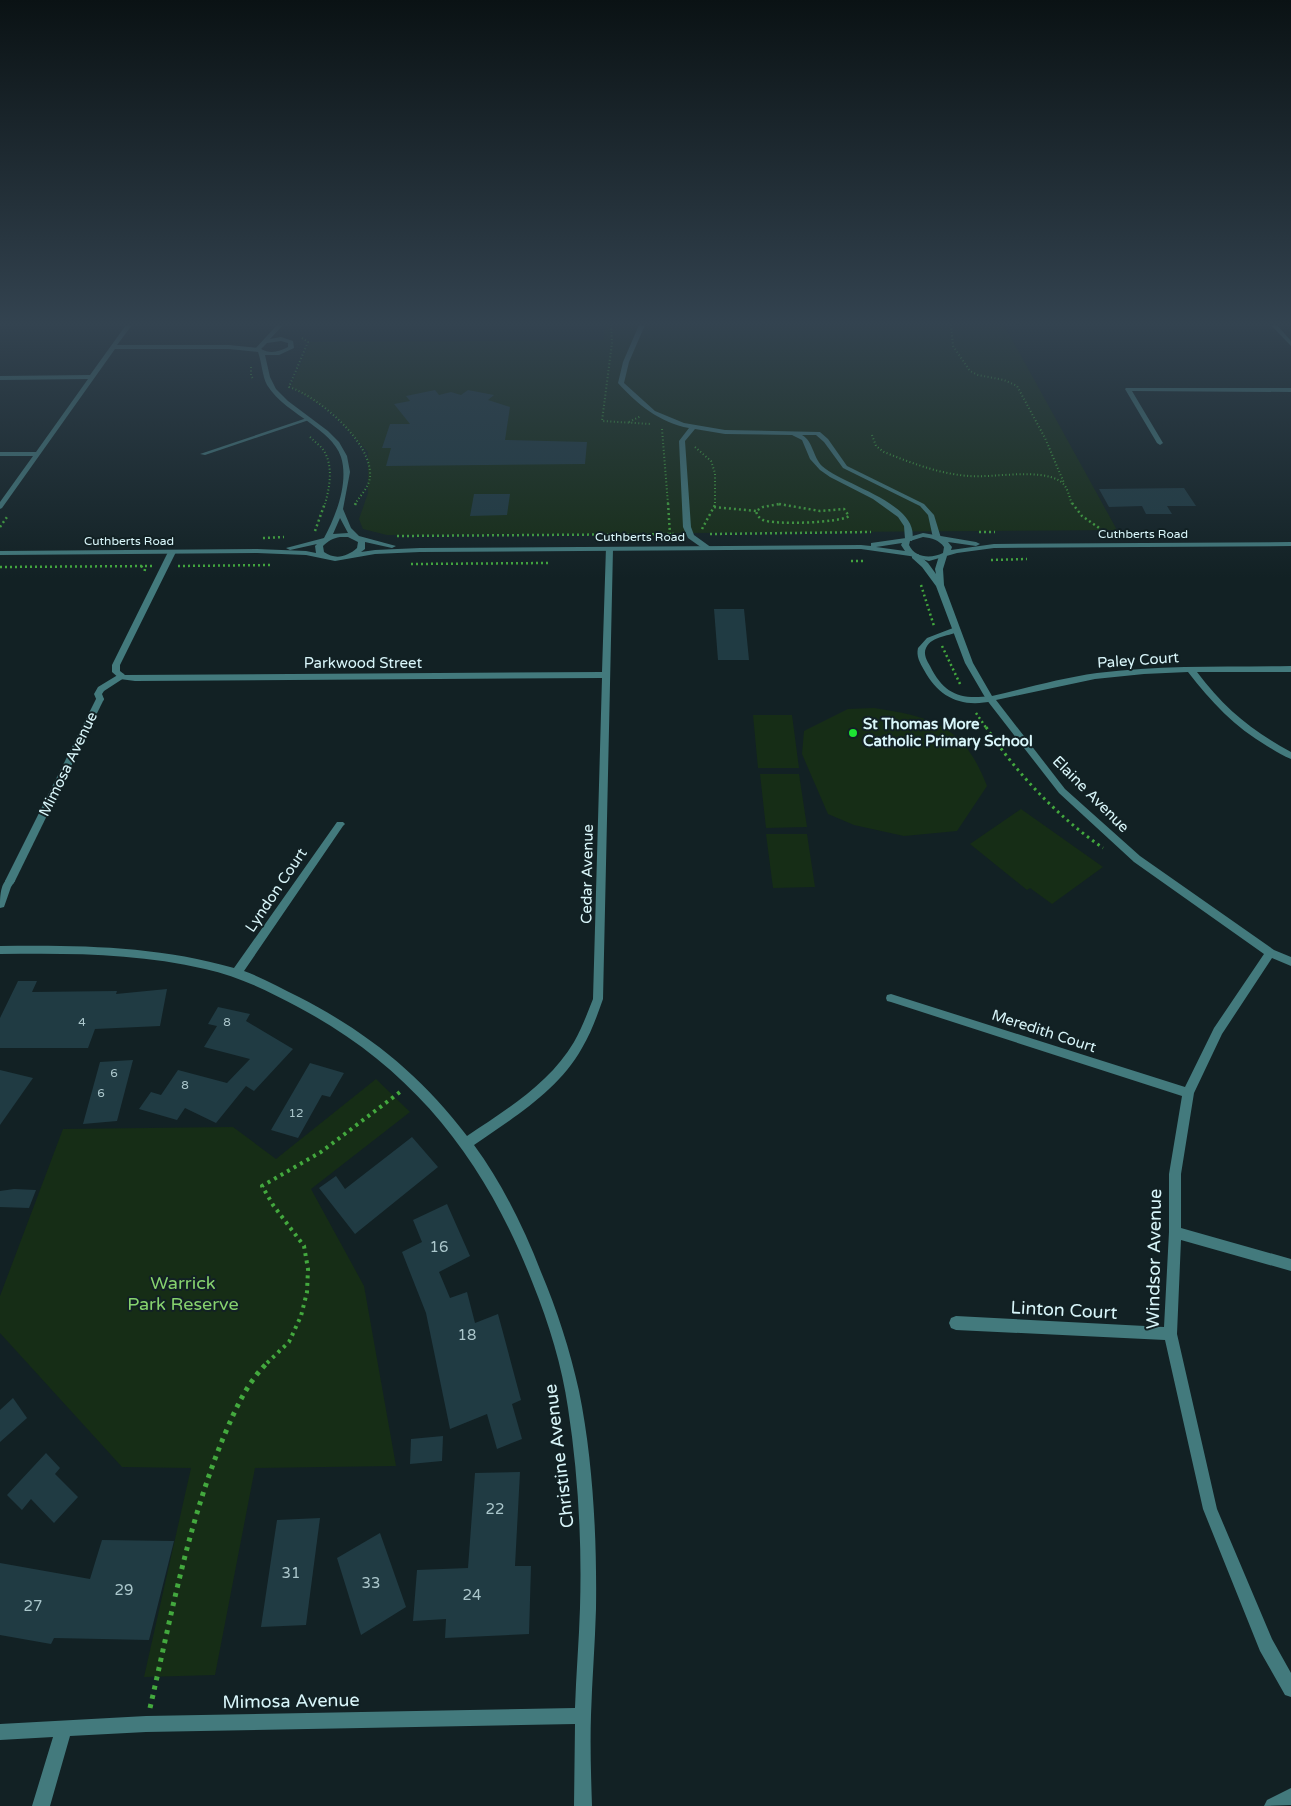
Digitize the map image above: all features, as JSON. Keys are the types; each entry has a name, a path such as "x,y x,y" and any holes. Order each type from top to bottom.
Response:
{"street":[{"path":"0,507 69,409"},
{"path":"297,409 332,438 345,459 348,474 340,510 326,539 318,550 326,557"},
{"path":"650,409 666,419 692,428 725,432 814,432 822,435 836,459 845,466 922,504 931,515 938,538 948,547 944,556"},
{"path":"1140,409 1160,442"},
{"path":"203,454 309,419"},
{"path":"692,428 682,443 687,530 691,536 708,548"},
{"path":"789,432 799,435 822,435"},
{"path":"799,435 806,441 812,459 824,471 895,510 908,526 908,539 905,547 913,555"},
{"path":"0,454 38,454"},
{"path":"340,510 348,529 362,543 361,549 349,557"},
{"name":"Cuthberts Road","path":"257,551 310,544 342,535 376,544 420,550"},
{"name":"Cuthberts Road","path":"861,547 923,535 994,546"},
{"name":"Cuthberts Road","path":"0,553 257,551 349,557 374,552 420,550 861,547 931,559 956,551 994,546 1291,544"},
{"name":"Cedar Avenue","path":"467,1143 510,1114 556,1076 577,1048 594,1014 600,986 609,549"},
{"path":"121,676 117,674 116,667 172,552"},
{"name":"Elaine Avenue","path":"913,555 925,565 940,585"},
{"name":"Elaine Avenue","path":"944,556 939,569 940,585 969,663 990,699 1062,791 1137,859 1270,952 1291,962"},
{"name":"Paley Court","path":"956,630 930,639 922,647 921,656 932,679 939,688 951,696 978,701 1095,676 1144,671 1291,669"},
{"path":"1191,670 1208,694 1231,718 1291,756"},
{"name":"Parkwood Street","path":"121,676 144,678 606,675"},
{"name":"Mimosa Avenue","path":"0,904 4,896 5,886 10,881 100,699 98,695 101,689 121,676"},
{"name":"Lyndon Court","path":"237,973 340,824"},
{"name":"Christine Avenue","path":"0,950 97,949 131,952 193,962 237,973 324,1014 372,1046 414,1081 467,1143 496,1188 526,1248 555,1326 576,1418 588,1548 583,1716 583,1806"},
{"name":"Windsor Avenue","path":"1270,952 1218,1031 1188,1093 1175,1174 1175,1232 1170,1334 1210,1509 1266,1645 1291,1689"},
{"name":"Meredith Court","path":"891,998 1188,1093"},
{"path":"1175,1232 1291,1265"},
{"name":"Linton Court","path":"956,1323 1170,1334"},
{"name":"Mimosa Avenue","path":"0,1732 146,1724 583,1716"},
{"path":"41,1806 64,1728"},
{"path":"1273,1806 1291,1796"}],"path":[{"path":"323,409 328,413"},
{"path":"604,409 602,421 652,424"},
{"path":"1030,409 1045,438 1077,512 1087,521 1105,532 1096,532"},
{"path":"296,424 322,447 330,468 330,485 310,544"},
{"path":"391,536 670,535 664,436 660,424"},
{"path":"872,435 876,446 884,452 946,472 982,477 1045,477 1064,483"},
{"path":"682,443 692,445 712,461 716,473 714,507 702,527 703,534 877,531"},
{"path":"714,507 756,511 783,504 814,510 844,509 849,516 845,519 835,520 776,522 763,520 756,511"},
{"path":"0,527 10,512"},
{"path":"975,532 1003,532"},
{"path":"982,560 1030,559"},
{"path":"410,564 556,563"},
{"path":"0,567 273,565"},
{"path":"141,566 145,569 144,574"},
{"path":"146,1724 190,1536 213,1464 241,1396 254,1376 289,1342 306,1298 308,1270 304,1246 273,1206 262,1186 321,1152 414,1081"}],"green space":[{"path":"327,409 1050,409 1117,530 387,535 363,529 359,519 368,493 368,452 333,413"},
{"path":"874,708 895,711 930,721 957,737 968,750 987,786 957,831 904,836 854,825 828,814 802,754 804,731 848,709"},
{"path":"753,715 792,715 799,768 758,768"},
{"path":"760,774 799,774 807,827 766,828"},
{"path":"1021,809 1103,867 1052,904 1030,888 1027,890 970,844"},
{"path":"766,834 807,834 815,887 773,888"},
{"name":"Warrick Park Reserve","path":"376,1079 410,1112 311,1189 364,1286 396,1466 255,1468 215,1675 144,1677 191,1468 122,1467 0,1333 0,1296 63,1129 233,1127 276,1159"}],"building":[{"path":"398,409 510,409 505,440 587,442 585,464 386,466 391,448 382,448 390,424 410,424"},
{"path":"1184,488 1196,506 1167,506 1172,514 1146,514 1142,506 1109,507 1099,489"},
{"path":"474,494 510,494 507,515 470,516"},
{"path":"714,609 744,609 749,660 718,660"},
{"path":"18,981 37,981 32,992 117,991 116,994 167,989 160,1026 95,1029 88,1048 0,1048 0,1018"},
{"path":"218,1007 250,1014 246,1021 293,1049 254,1091 246,1086 216,1123 185,1108 177,1120 139,1109 151,1092 161,1095 178,1070 227,1083 250,1059 204,1047 217,1026 208,1024"},
{"path":"133,1060 117,1121 83,1124 100,1062"},
{"path":"310,1063 344,1073 330,1097 322,1095 298,1138 271,1130"},
{"path":"0,1070 33,1078 0,1125"},
{"path":"412,1137 438,1167 355,1234 319,1188 336,1176 345,1189"},
{"path":"14,1189 36,1190 29,1208 0,1207 0,1191"},
{"path":"447,1204 470,1256 439,1272 450,1298 467,1292 475,1323 498,1314 521,1400 512,1404 522,1439 497,1449 487,1414 450,1429 426,1313 402,1252 422,1242 413,1220"},
{"path":"13,1398 27,1418 0,1442 0,1410"},
{"path":"443,1436 442,1461 410,1464 411,1439"},
{"path":"46,1453 60,1468 55,1474 78,1497 54,1523 31,1499 22,1510 7,1495"},
{"path":"520,1472 515,1566 531,1566 529,1634 445,1638 446,1619 413,1621 417,1570 468,1568 475,1473"},
{"path":"320,1518 306,1625 261,1627 277,1520"},
{"path":"380,1533 406,1607 361,1635 337,1558"},
{"path":"102,1540 174,1541 149,1640 54,1638 51,1644 0,1635 0,1563 90,1579"}],"place":[{"name":"St Thomas More Catholic Primary School","path":"853,733"}]}
